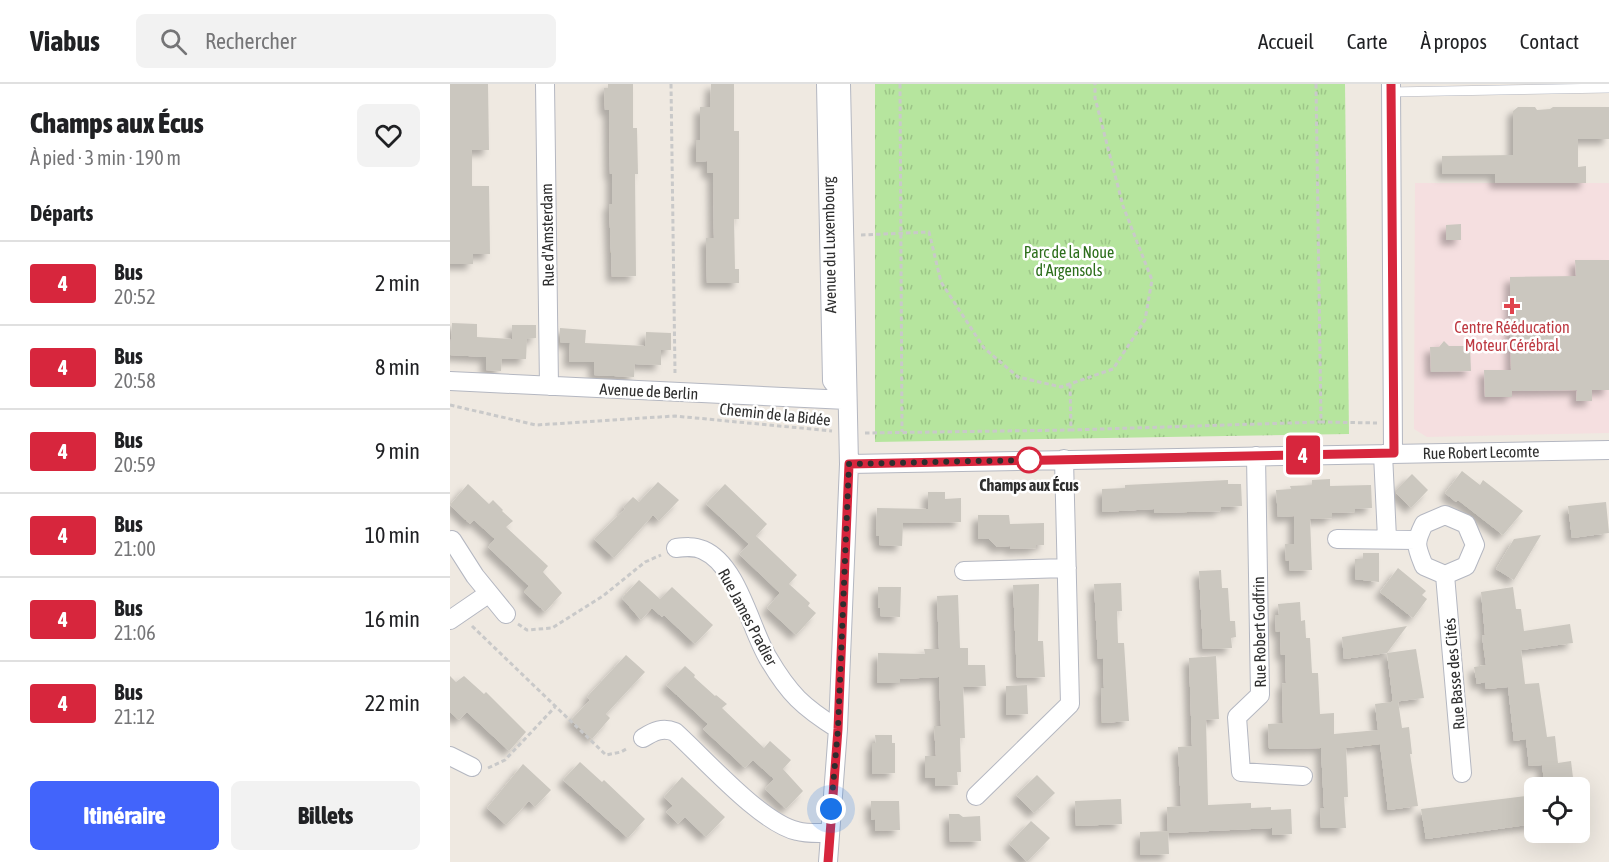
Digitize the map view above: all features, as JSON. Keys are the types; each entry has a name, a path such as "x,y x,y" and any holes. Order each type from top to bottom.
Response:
{"street":[{"name":"Rue d'Amsterdam","path":"545,84 549,386"},
{"name":"Avenue du Luxembourg","path":"826,84 832,381 847,400"},
{"name":"Avenue du Luxembourg","path":"828,862 838,729 849,464 841,84"},
{"path":"1387,538 1388,454 1393,423 1391,88"},
{"name":"Avenue de Berlin","path":"450,381 847,400"},
{"name":"Rue Robert Lecomte","path":"849,464 1609,450"},
{"name":"Rue Robert Godfrin","path":"1257,456 1260,695 1237,717 1241,772 1303,776"},
{"path":"976,796 1070,704 1064,459"},
{"path":"1445,515 1466,524 1475,545 1466,566 1445,575 1424,566 1416,540 1424,524 1445,515"},
{"path":"1337,538 1416,540"},
{"path":"452,540 488,594 506,614"},
{"name":"Rue James Pradier","path":"676,548 689,546 703,549 723,567 733,581 767,656 796,699 838,729"},
{"path":"964,571 1067,568"},
{"name":"Rue Basse des Cités","path":"1445,575 1462,773"},
{"path":"455,617 488,594"},
{"path":"643,738 654,731 667,729 675,732 764,815 797,831 829,833"},
{"path":"450,756 472,767"}],"lane":[{"path":"1391,88 1609,88"}],"path":[{"path":"671,84 675,392"},
{"path":"900,84 902,432"},
{"path":"844,235 929,232 941,282 984,348 1018,377 1061,387 1113,369 1145,320 1152,280 1123,206 1095,98 1095,84"},
{"path":"1316,84 1321,422"},
{"path":"1070,384 1071,430"},
{"name":"Chemin de la Bidée","path":"450,405 536,425 675,416 848,433 1071,430 1321,422 1393,423"},
{"path":"506,614 527,630 552,628 603,596 645,562 676,548"},
{"path":"455,617 606,755 621,753 643,738"},
{"path":"472,767 491,768 505,760 555,707"}],"shaded area":[{"name":"Centre Rééducation Moteur Cérébral","path":"1415,183 1609,183 1609,433 1427,437 1414,429"}],"green space":[{"name":"Parc de la Noue d'Argensols","path":"875,84 1345,84 1349,434 875,442"}],"building":[{"path":"450,84 488,84 489,150 472,150 472,186 489,186 490,254 473,254 473,264 450,264"},
{"path":"608,84 633,84 633,128 637,128 638,174 635,174 636,276 612,277 609,204 612,204 612,174 610,174 609,110 605,110 604,88 608,88"},
{"path":"711,84 734,84 734,131 739,131 739,219 734,219 735,269 739,269 739,283 707,283 706,238 714,238 713,173 707,173 707,161 696,162 696,140 700,140 700,107 710,107"},
{"path":"1518,107 1535,107 1537,110 1553,107 1609,107 1609,139 1578,139 1578,167 1586,166 1586,183 1495,183 1495,174 1442,174 1442,156 1513,155 1513,111"},
{"path":"1461,224 1461,240 1446,240 1446,225"},
{"path":"1575,260 1609,260 1609,390 1592,390 1592,401 1576,401 1577,390 1512,391 1512,397 1485,397 1484,370 1511,370 1510,277 1576,276"},
{"path":"452,323 477,324 477,337 512,339 512,325 536,325 536,338 527,339 526,359 502,359 501,371 486,370 486,357 450,355"},
{"path":"560,328 586,330 585,343 645,346 646,332 671,333 671,350 661,350 661,365 635,364 634,377 594,375 594,362 569,362 570,343 560,342"},
{"path":"1444,341 1449,346 1470,346 1471,371 1431,372 1430,347 1439,347"},
{"path":"1462,471 1480,485 1483,480 1523,511 1503,535 1458,500 1456,502 1445,493"},
{"path":"1412,474 1428,490 1411,508 1396,493 1396,490"},
{"path":"1330,479 1330,486 1371,485 1372,508 1355,509 1355,512 1332,513 1332,518 1310,519 1312,570 1290,571 1289,560 1286,561 1285,544 1294,544 1294,516 1278,517 1276,490 1291,489 1290,486 1312,485 1312,480"},
{"path":"1228,480 1228,484 1241,484 1242,506 1221,507 1221,511 1154,513 1154,509 1102,512 1102,489 1125,488 1125,485"},
{"path":"658,482 679,500 659,521 653,515 614,558 594,539 625,509 623,507 633,497 639,502"},
{"path":"468,484 489,504 493,500 503,510 513,521 506,527 548,566 543,572 562,593 545,612 524,592 529,586 488,547 495,539 474,520 470,524 450,505"},
{"path":"725,484 767,524 756,536 797,575 789,584 810,603 808,606 816,613 796,635 767,608 780,593 739,554 749,544 706,504"},
{"path":"928,492 945,492 945,499 961,498 961,522 903,523 902,546 879,545 879,536 876,536 877,508 928,509"},
{"path":"1606,502 1609,533 1572,538 1568,506"},
{"path":"978,515 1009,515 1010,524 1044,523 1044,545 1036,545 1036,548 1010,549 1010,546 997,547 989,539 978,539"},
{"path":"1541,535 1514,580 1496,569 1514,539"},
{"path":"1363,553 1379,553 1379,582 1355,579 1355,559 1363,559"},
{"path":"1398,568 1426,591 1422,595 1427,599 1413,618 1380,592"},
{"path":"1221,570 1222,588 1228,588 1230,621 1235,621 1236,637 1231,638 1232,648 1203,649 1199,571"},
{"path":"639,580 660,599 672,587 713,625 695,644 664,615 662,617 652,608 641,620 622,598"},
{"path":"1121,583 1122,611 1117,611 1118,643 1124,643 1129,721 1102,723 1103,658 1098,659 1094,584"},
{"path":"1039,584 1038,641 1043,641 1045,677 1017,678 1013,585"},
{"path":"878,587 901,587 900,617 880,616"},
{"path":"1513,587 1516,609 1521,609 1524,631 1570,624 1573,643 1521,650 1525,684 1539,683 1547,737 1555,736 1558,763 1571,761 1573,777 1544,777 1542,765 1529,766 1526,739 1514,741 1508,687 1486,689 1485,682 1477,684 1474,667 1486,665 1482,636 1485,635 1481,592"},
{"path":"958,595 960,648 968,648 968,665 985,665 986,686 963,687 965,738 960,738 961,772 957,772 958,785 935,786 935,778 925,778 925,756 936,756 934,726 941,726 939,677 900,679 900,683 877,683 878,653 925,654 924,649 939,649 937,596"},
{"path":"1300,602 1301,621 1305,620 1306,638 1310,638 1312,673 1318,673 1320,714 1334,713 1334,734 1378,730 1375,704 1398,701 1402,728 1409,727 1412,754 1410,754 1418,806 1388,810 1380,744 1346,748 1348,797 1344,797 1346,828 1321,828 1320,808 1324,808 1321,748 1269,749 1268,724 1283,723 1282,684 1286,683 1285,655 1281,655 1280,631 1276,632 1275,615 1279,615 1278,604"},
{"path":"1407,626 1387,653 1344,659 1342,637"},
{"path":"1416,649 1424,698 1393,702 1387,653"},
{"path":"626,655 645,672 606,714 610,718 592,739 571,720 590,700 587,697"},
{"path":"1216,656 1219,719 1206,720 1208,805 1251,803 1251,808 1291,809 1292,834 1272,835 1272,828 1168,833 1167,807 1181,806 1178,747 1192,746 1189,658"},
{"path":"685,666 715,696 727,704 722,708 764,748 770,741 791,760 783,769 803,791 786,809 765,789 774,779 753,760 745,768 703,729 708,724 666,685"},
{"path":"450,676 456,682 464,676 484,694 486,692 526,732 509,751 467,712 459,720 450,712"},
{"path":"1027,685 1028,714 1006,715 1006,686"},
{"path":"875,735 892,735 892,743 895,743 895,773 872,774 872,743 876,743"},
{"path":"580,762 602,782 604,780 645,819 628,838 563,780"},
{"path":"523,764 551,790 535,807 529,801 506,825 487,808"},
{"path":"1037,775 1055,793 1034,813 1016,795"},
{"path":"682,777 725,817 706,837 685,817 678,824 666,812 673,806 664,797"},
{"path":"1524,796 1524,825 1426,839 1421,809"},
{"path":"1121,799 1122,824 1076,826 1075,801"},
{"path":"871,801 899,801 900,830 875,831 875,819 871,820"},
{"path":"949,814 959,814 963,817 980,816 981,841 950,842"},
{"path":"1031,821 1050,838 1027,862 1009,844"},
{"path":"1168,831 1169,854 1140,855 1140,832"}],"bus line":[{"name":"4","path":"828,862 838,729 849,464 1394,453 1391,84"}],"place":[{"name":"Centre Rééducation Moteur Cérébral","path":"1512,306"},
{"name":"Champs aux Écus","path":"1029,460"}],"route":[{"path":"831,809 838,729 849,464 1029,460"}]}
